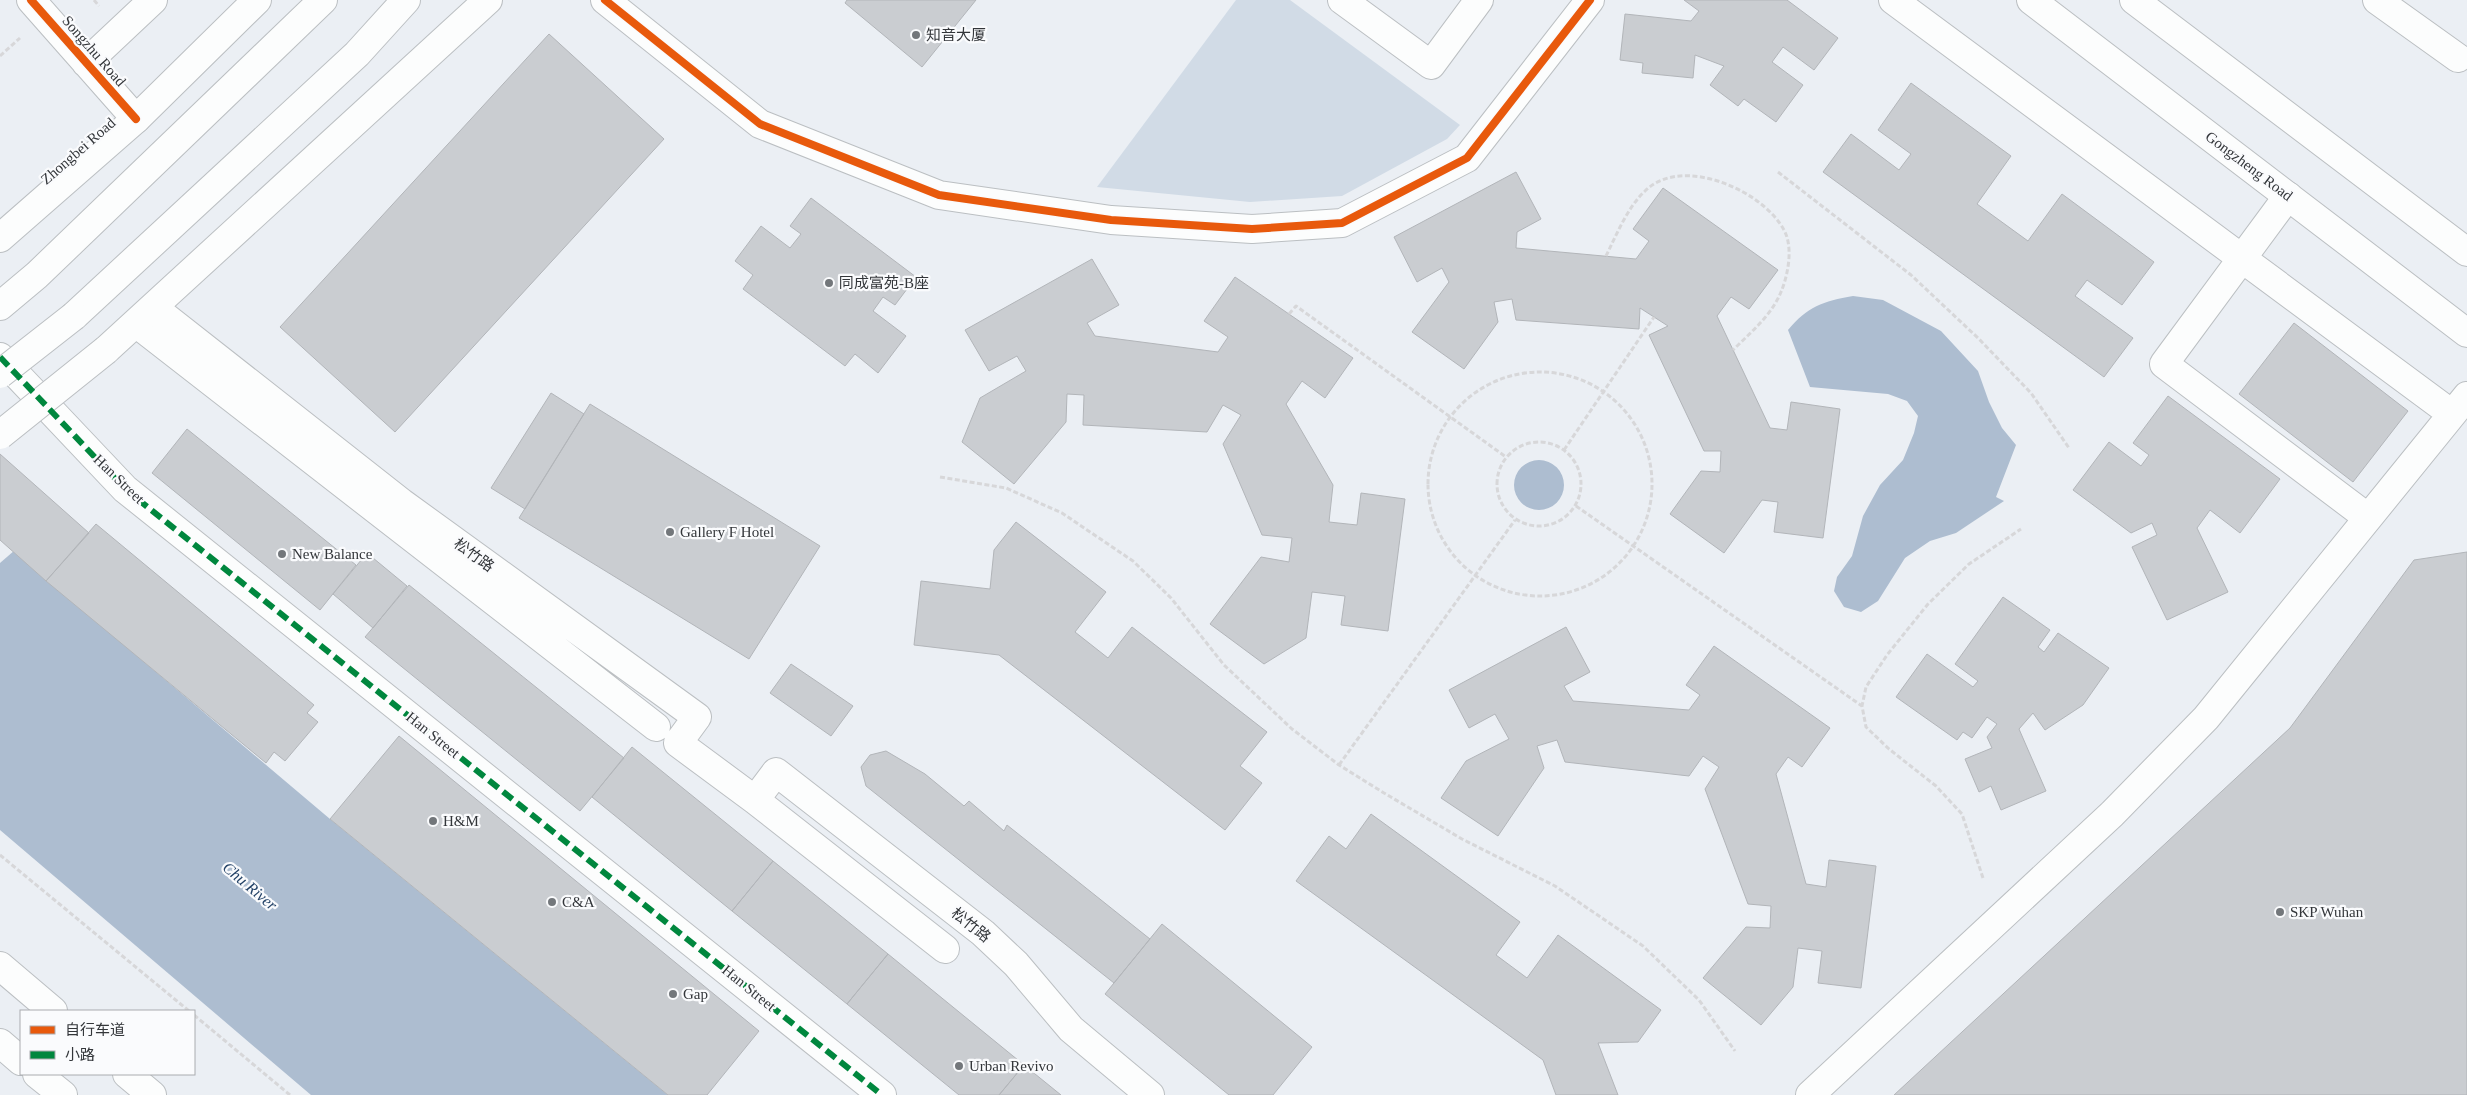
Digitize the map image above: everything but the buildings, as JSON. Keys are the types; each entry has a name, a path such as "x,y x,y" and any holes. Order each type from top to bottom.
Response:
{"main road":[{"name":"Songzhu Road","path":"31,0 136,119"},
{"path":"86,63 153,0"},
{"name":"Zhongbei Road","path":"1,237 136,119 257,0"},
{"path":"0,306 44,269 323,0"},
{"path":"0,374 74,316 357,54 406,0"},
{"path":"0,435 106,350 145,316 488,0"},
{"path":"605,0 760,124 939,195 1111,220 1252,229 1342,223 1466,158 1590,0"},
{"path":"1342,0 1431,65 1479,0"},
{"path":"1810,1095 2112,814 2206,718 2367,517 2460,405 2242,258 1893,0"},
{"name":"Gongzheng Road","path":"2032,0 2467,333"},
{"path":"2134,0 2467,252"},
{"path":"2378,0 2458,58"},
{"path":"2288,196 2164,364 2367,517"},
{"path":"145,316 656,727"},
{"name":"松竹路","path":"145,316 697,717 678,742 755,800 776,772 983,933 1016,964 1071,1029 1150,1095"},
{"name":"Han Street","path":"0,357 125,489 882,1095"},
{"path":"755,800 945,949"},
{"path":"0,966 52,1010"},
{"path":"0,1043 20,1060"},
{"path":"38,1075 63,1095"},
{"path":"128,1075 152,1095"}],"path":[{"path":"1778,172 1910,275 1978,338 2031,394 2069,448"},
{"path":"1606,256 1628,212 1645,190 1663,178 1686,175 1717,180 1758,200 1771,212 1786,233 1790,260 1781,292 1764,319 1733,350"},
{"path":"1289,314 1296,306 1506,456"},
{"path":"1564,450 1654,317"},
{"path":"1542,371 1568,375 1604,391 1636,423 1648,450 1653,478 1650,508 1640,536 1624,560 1601,578 1574,591 1545,596 1516,594 1487,583 1464,566 1446,546 1434,521 1428,495 1428,468 1435,442 1451,416 1467,398 1489,383 1515,374 1542,371"},
{"path":"1530,442 1544,442 1564,450 1578,466 1581,480 1581,493 1576,506 1566,517 1555,524 1527,525 1515,520 1504,510 1498,497 1496,483 1499,469 1506,456 1530,442"},
{"path":"940,477 1006,488 1062,513 1133,561 1172,598 1224,664 1292,729 1339,765 1462,839 1555,886 1642,946 1699,1000 1735,1052"},
{"path":"1576,506 1632,547 1862,706"},
{"path":"1339,765 1515,520"},
{"path":"1984,878 1962,814 1936,786 1889,749 1866,727 1862,706 1866,687 1887,655 1928,604 1968,564 2021,529"},
{"path":"0,855 188,1010"},
{"path":"195,1016 290,1095"}],"shaded area":[{"path":"1236,0 1290,0 1460,125 1447,139 1342,196 1250,202 1097,187"}],"water":[{"path":"1853,296 1883,300 1941,331 1978,371 1989,402 2002,428 2016,445 1996,497 2004,501 1956,533 1930,541 1905,558 1878,601 1861,612 1844,607 1834,591 1837,577 1852,556 1863,516 1880,485 1903,460 1914,433 1918,416 1907,401 1888,394 1810,387 1788,330 1809,310 1816,306"},
{"path":"1534,460 1544,460 1557,467 1564,480 1564,490 1557,503 1544,510 1534,510 1525,506 1518,499 1514,490 1514,480 1518,471 1525,464"},
{"name":"Chu River","path":"0,540 330,819 668,1095 311,1095 0,830"}],"pier":[{"path":"0,538 15,550 0,563"}],"marked path":[{"path":"0,357 125,489 882,1095"}],"cycle path":[{"path":"31,0 136,119"},
{"path":"605,0 760,124 939,195 1111,220 1252,229 1342,223 1467,158 1590,0"}],"place":[{"name":"知音大厦","path":"916,35"},
{"name":"同成富苑-B座","path":"829,283"},
{"name":"Gallery F Hotel","path":"670,532"},
{"name":"New Balance","path":"282,554"},
{"name":"H&M","path":"433,821"},
{"name":"C&A","path":"552,902"},
{"name":"SKP Wuhan","path":"2280,912"},
{"name":"Gap","path":"673,994"},
{"name":"Urban Revivo","path":"959,1066"}]}
